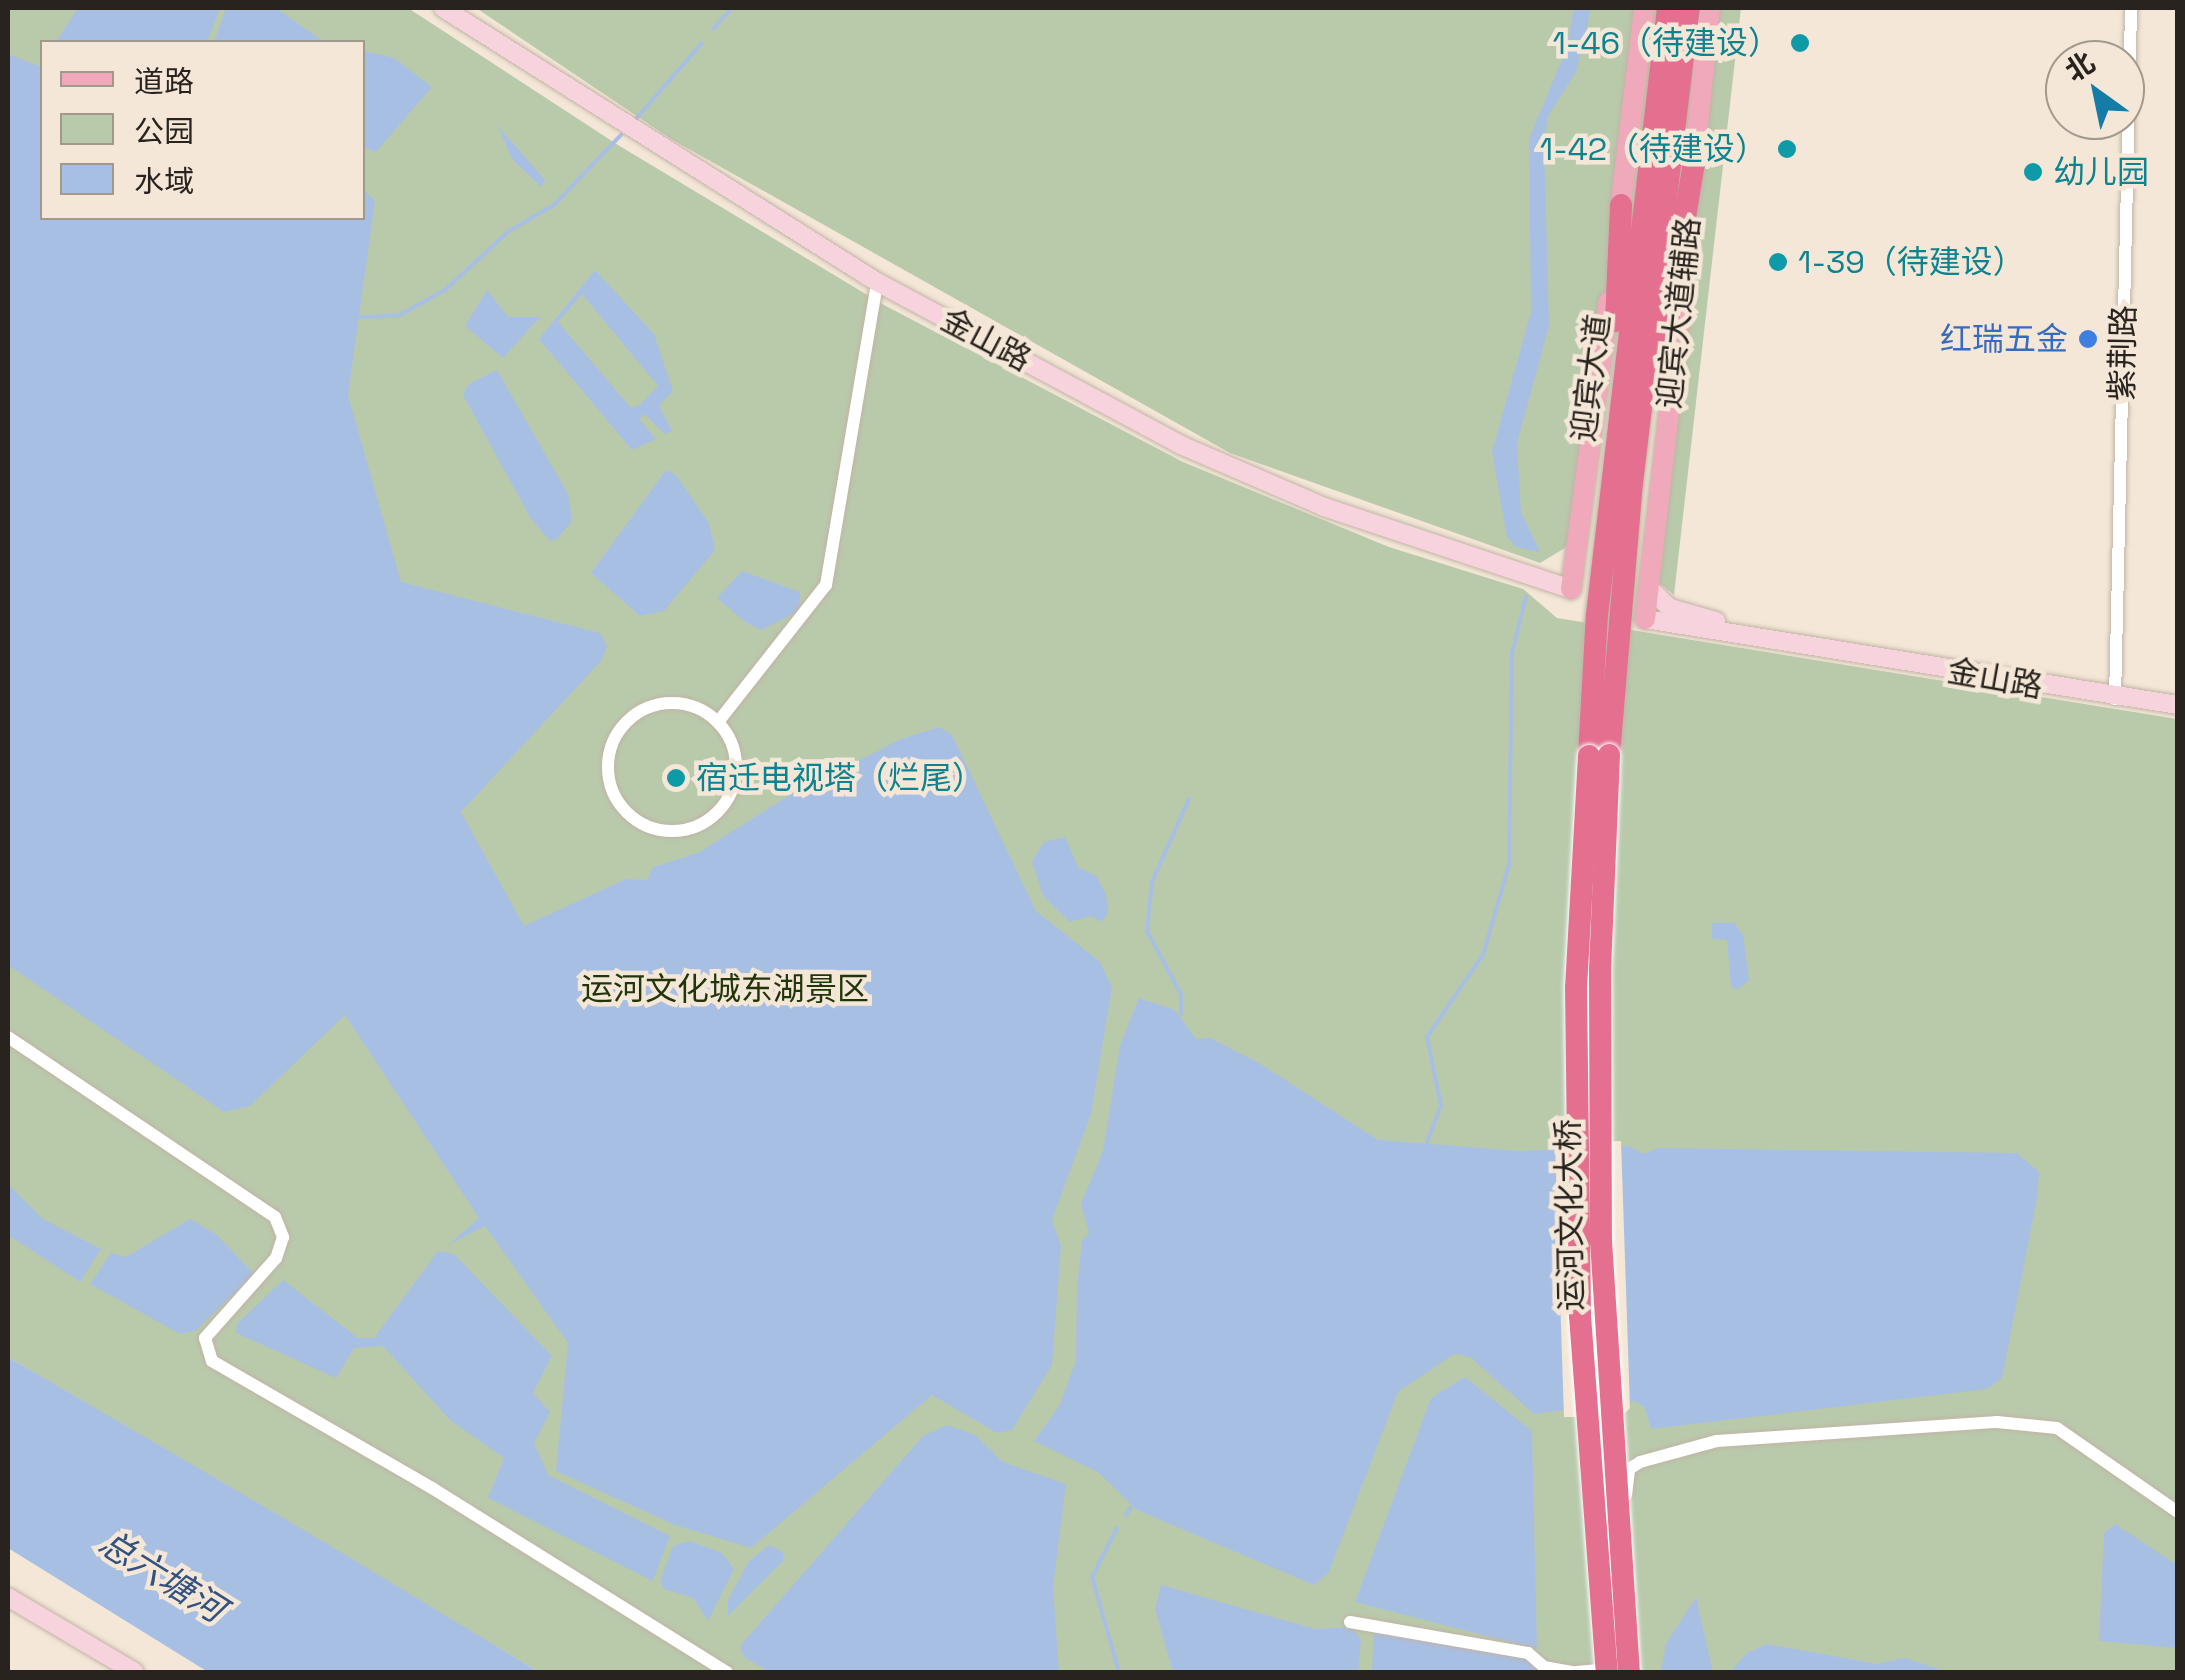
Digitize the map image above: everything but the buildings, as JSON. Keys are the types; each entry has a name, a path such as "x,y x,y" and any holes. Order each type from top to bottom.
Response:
{"highway":[{"name":"迎宾大道","path":"1599,756 1615,671 1668,8"},
{"name":"迎宾大道","path":"1599,756 1592,683 1645,288 1689,8"},
{"path":"1615,671 1694,162"},
{"path":"1592,683 1591,605 1621,205"},
{"name":"运河文化大桥","path":"1599,756 1576,987 1580,1297 1607,1672"},
{"name":"运河文化大桥","path":"1599,756 1601,1241 1629,1672"}],"main road":[{"path":"1571,589 1644,8"},
{"name":"迎宾大道辅路","path":"1645,618 1710,8"}],"street":[{"name":"金山路","path":"443,8 877,282 1242,475 1571,589"},
{"name":"紫荆路","path":"2116,699 2132,8"},
{"path":"718,722 826,585 877,282"},
{"name":"金山路","path":"1649,588 1670,608 1814,646"},
{"name":"金山路","path":"1645,618 2116,699 2178,705"},
{"path":"662,703 702,710 718,722 736,757 736,776 718,811 684,830 645,826 629,815 616,799 608,770 614,739 625,722 662,703"},
{"path":"8,1036 275,1217 283,1237 276,1258 205,1338 212,1361 432,1488 727,1672"},
{"path":"1350,1622 1528,1654 1544,1667 1574,1672 1628,1668 1640,1659 1630,1469 1684,1448 1997,1422 2058,1428 2178,1512"},
{"path":"8,1597 135,1672"}],"green space":[{"name":"运河文化城东湖景区","path":"8,8 408,8 618,145 884,305 1183,462 1389,547 1523,589 1557,618 2177,719 2177,1672 539,1672 8,1357"},
{"path":"476,8 1649,8 1585,536 1540,563 1230,453 671,139"},
{"path":"1717,8 1741,8 1674,595 1645,572"}],"water":[{"path":"78,8 220,8 208,40 57,40"},
{"path":"226,8 276,8 321,40 215,40"},
{"path":"1574,8 1590,8 1588,24 1576,72 1548,116 1544,142 1549,326 1517,443 1521,512 1540,552 1516,547 1507,537 1492,452 1531,312 1529,139 1566,50"},
{"path":"365,51 394,58 432,87 376,152 365,148"},
{"path":"8,54 40,66 40,220 365,220 365,191 375,201 348,395 401,582 600,633 607,646 601,661 461,812 524,926 626,879 647,880 653,867 698,853 785,798 901,739 939,727 952,735 1036,911 1100,962 1112,988 1091,1114 1052,1220 1061,1246 1052,1365 1012,1430 997,1433 932,1395 751,1548 675,1525 556,1471 568,1343 485,1226 448,1245 479,1218 345,1015 250,1106 224,1112 8,965"},
{"path":"497,125 545,180 541,187 512,159"},
{"path":"595,270 654,334 673,391 659,405 672,431 664,434 645,414 639,419 656,439 632,450 539,339","holes":["582,294 658,386 640,405 631,408 558,322"]},
{"path":"487,290 508,317 540,317 503,358 465,326"},
{"path":"497,370 568,494 572,521 557,539 550,541 531,519 463,395 469,384"},
{"path":"666,470 676,475 709,523 715,550 664,611 640,616 591,573"},
{"path":"742,571 800,592 799,611 761,630 745,622 717,598"},
{"path":"1065,837 1078,867 1096,876 1106,894 1108,912 1102,922 1091,916 1070,922 1043,896 1032,861 1044,842"},
{"path":"1712,923 1734,923 1743,935 1749,980 1737,990 1731,986 1727,940 1712,939"},
{"path":"1139,998 1175,1010 1196,1039 1210,1038 1259,1063 1378,1140 1520,1151 1628,1146 1644,1154 1658,1148 2017,1153 2039,1172 2002,1378 1987,1389 1651,1429 1645,1408 1635,1401 1534,1414 1470,1357 1454,1354 1398,1392 1329,1572 1314,1585 1137,1510 1098,1472 1034,1441 1059,1406 1076,1361 1077,1287 1082,1241 1089,1233 1081,1204 1103,1151 1120,1045"},
{"path":"8,1184 43,1219 101,1249 80,1282 8,1235"},
{"path":"190,1219 217,1235 254,1274 195,1331 180,1334 90,1284 111,1253 126,1257"},
{"path":"438,1251 454,1254 552,1356 533,1393 550,1412 534,1443 548,1475 670,1536 653,1581 488,1498 504,1458 450,1420 383,1346 354,1348 336,1378 236,1333 237,1324 283,1280 358,1338 374,1338"},
{"name":"总六塘河","path":"8,1357 539,1672 208,1672 8,1548"},
{"path":"1465,1377 1532,1431 1537,1649 1355,1602 1431,1398"},
{"path":"947,1425 975,1435 1003,1462 1066,1484 1053,1587 1059,1672 769,1672 743,1656 740,1646 923,1436"},
{"path":"2115,1524 2177,1565 2177,1648 2099,1641 2104,1533"},
{"path":"690,1541 722,1553 734,1569 708,1621 693,1598 664,1589 660,1581 673,1546"},
{"path":"769,1545 783,1552 783,1561 728,1616 728,1600 749,1561"},
{"path":"1161,1585 1315,1629 1351,1627 1361,1640 1358,1672 1173,1672 1155,1609"},
{"path":"1696,1597 1713,1672 1661,1672 1666,1644"},
{"path":"1374,1626 1536,1661 1540,1672 1372,1672"},
{"path":"1767,1644 1877,1664 1905,1658 1947,1672 1730,1672 1747,1653"}],"pier":[{"path":"1621,1141 1630,1408 1621,1417 1564,1417 1555,1143"}],"waterway":[{"path":"713,29 732,8"},
{"path":"634,121 702,43"},
{"path":"360,317 398,316 445,290 509,231 554,205 621,135"},
{"path":"1427,1142 1441,1105 1427,1037 1483,955 1509,865 1512,653 1526,597"},
{"path":"1181,1014 1181,994 1147,931 1152,882 1189,799"},
{"path":"1126,1515 1131,1507"},
{"path":"1117,1528 1092,1577 1119,1672"}],"place":[{"name":"1-46（待建设）","path":"1800,43"},
{"name":"1-42（待建设）","path":"1787,149"},
{"name":"幼儿园","path":"2033,172"},
{"name":"1-39（待建设）","path":"1778,262"},
{"name":"红瑞五金","path":"2088,339"},
{"name":"宿迁电视塔（烂尾）","path":"676,778"}]}
